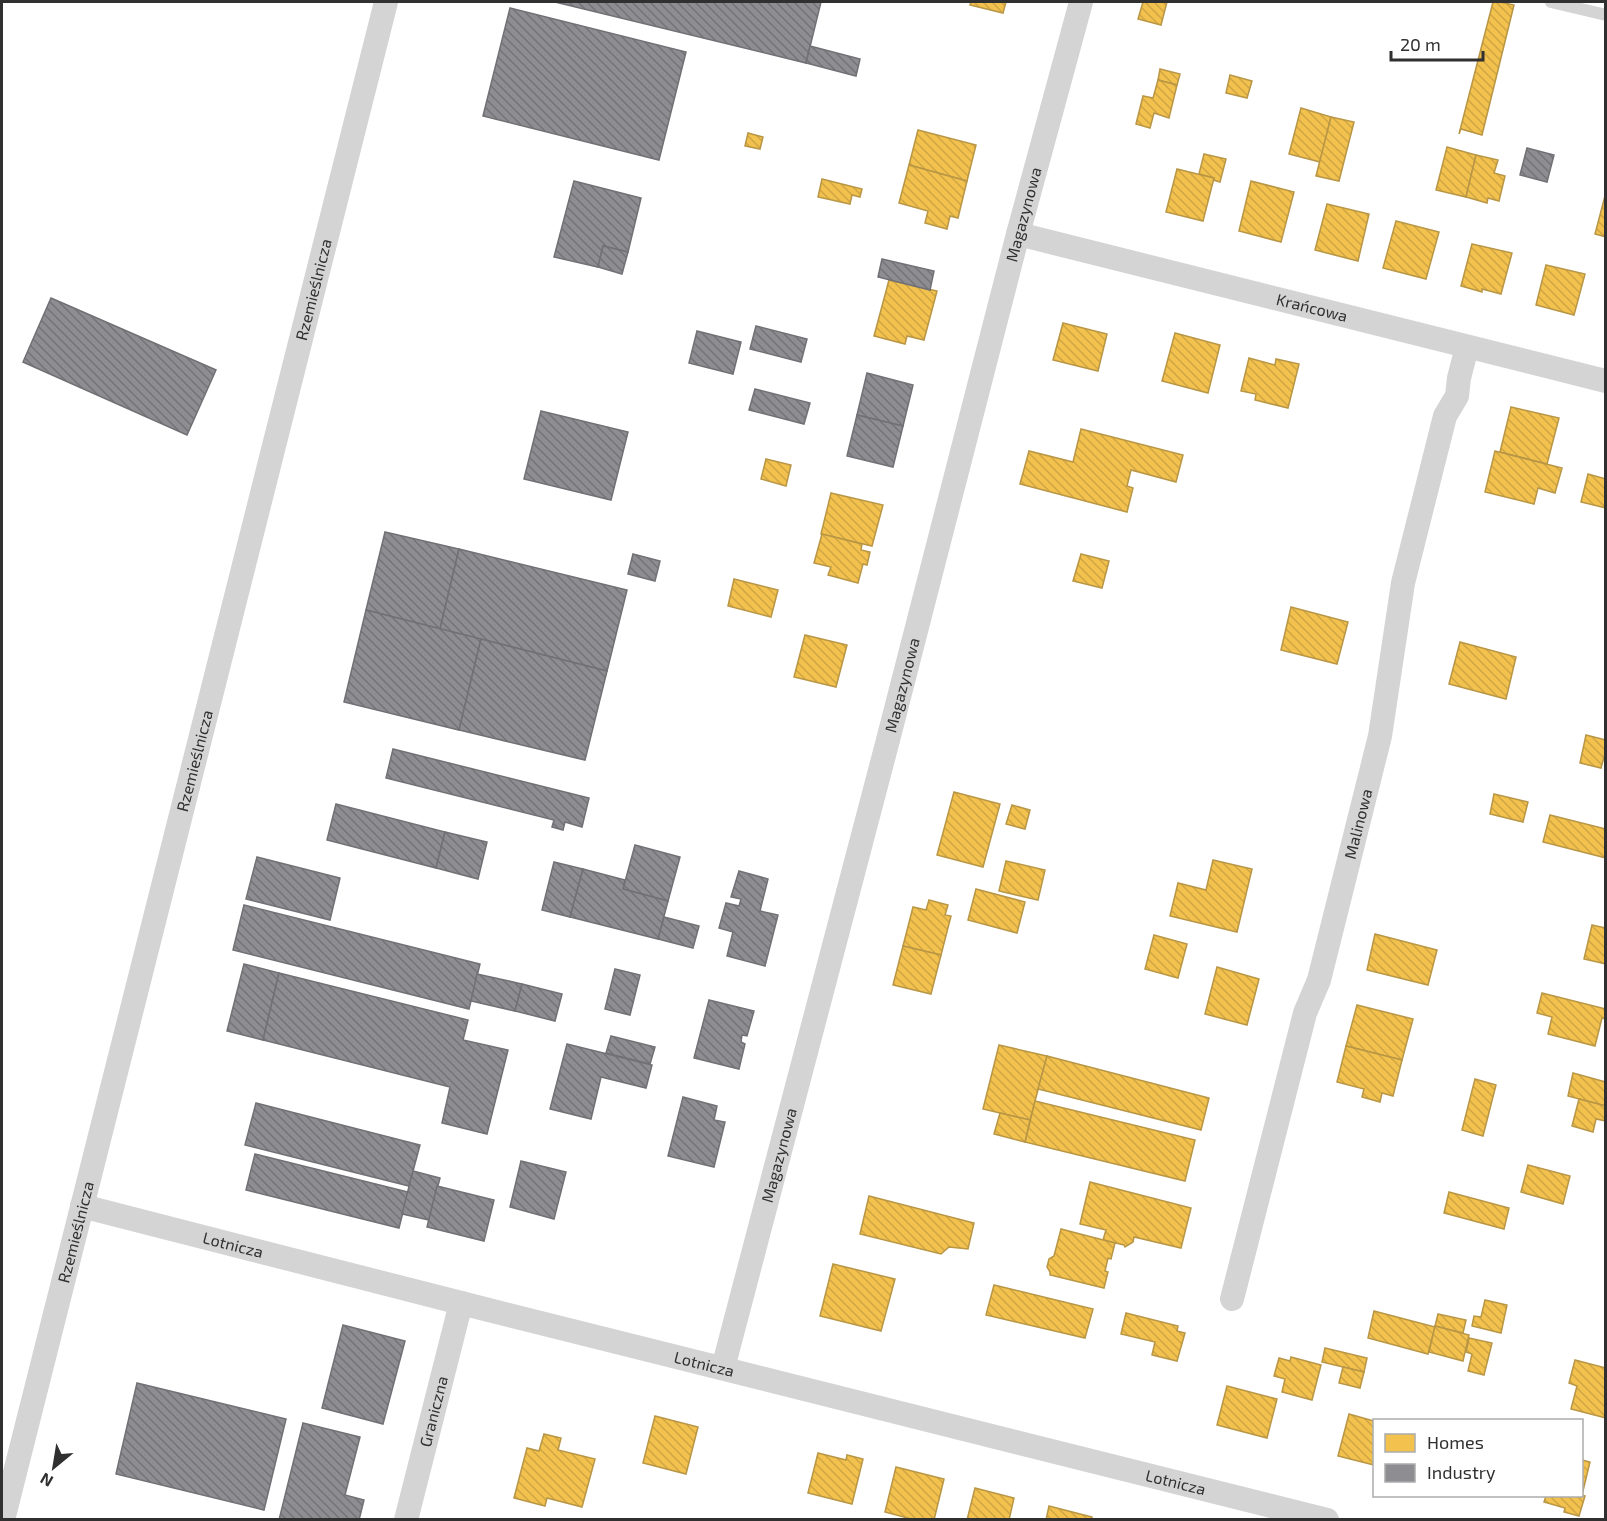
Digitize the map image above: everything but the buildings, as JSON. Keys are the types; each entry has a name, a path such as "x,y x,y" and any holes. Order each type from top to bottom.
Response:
{"street":[{"name":"Rzemieślnicza","path":"3,1520 386,2"},
{"name":"Magazynowa","path":"723,1368 1018,234 1081,2"},
{"name":"Krańcowa","path":"1018,234 1605,381"},
{"name":"Malinowa","path":"1232,1299 1305,1013 1319,980 1377,747 1403,583 1445,416 1457,396 1467,347"},
{"name":"Lotnicza","path":"82,1206 1327,1520"},
{"name":"Graniczna","path":"406,1520 461,1303"}],"lane":[{"path":"1551,2 1605,15"}]}
